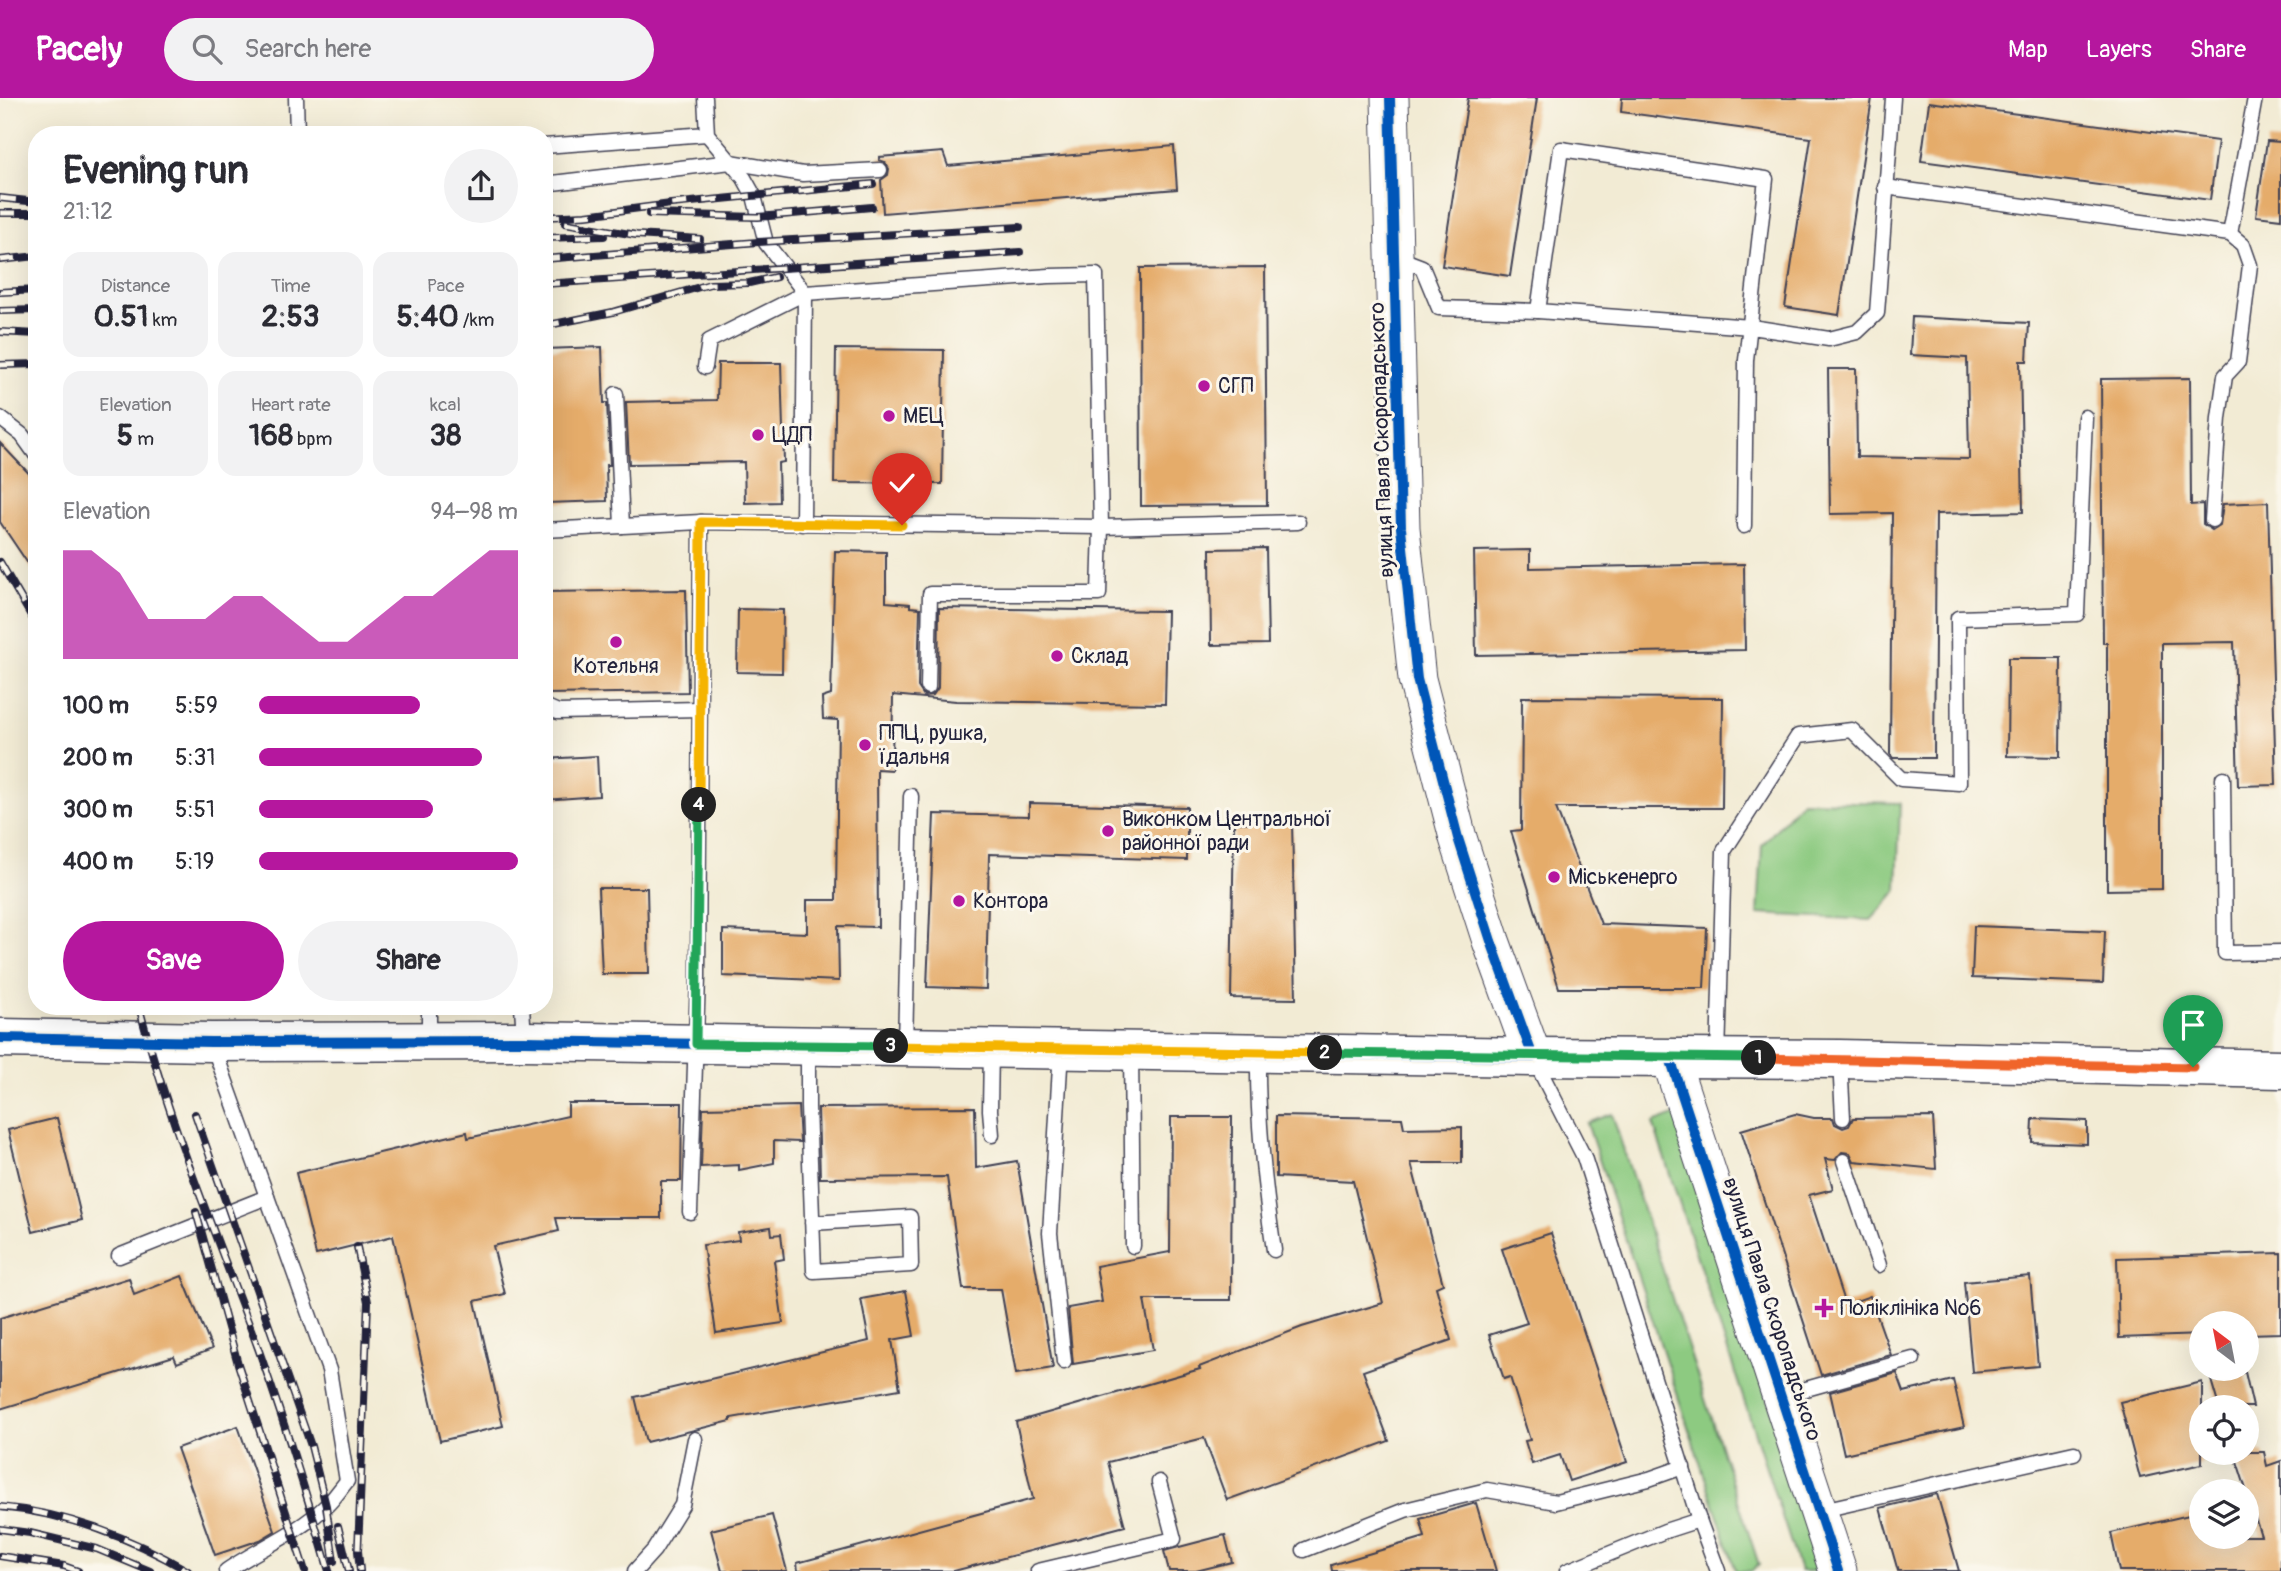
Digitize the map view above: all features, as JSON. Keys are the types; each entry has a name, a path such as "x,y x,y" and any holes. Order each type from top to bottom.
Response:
{"main road":[{"path":"0,1038 211,1042 429,1024 523,1023 696,1044 1840,1059 2281,1069"}],"street":[{"name":"вулиця Павла Скоропадського","path":"1390,98 1401,528 1417,679 1458,838 1491,941 1533,1057"},
{"name":"вулиця Павла Скоропадського","path":"1670,1058 1838,1571"}],"lane":[{"path":"296,98 297,126"},
{"path":"705,98 707,134 744,178 754,196 765,243 805,293 803,524"},
{"path":"1395,256 1422,267 1439,309 1538,311 1751,327 1829,339 1857,332 1877,313 1893,98"},
{"path":"2230,234 2255,98"},
{"path":"553,145 707,134"},
{"path":"1538,311 1561,149 1766,179 1746,360 1744,526"},
{"path":"553,183 731,162 803,174 880,170"},
{"path":"1885,187 2230,234 2242,245 2250,265 2238,362 2225,376 2219,418 2212,520"},
{"path":"705,367 709,341 805,293 1096,275 1101,527 1099,594 930,594 928,687"},
{"path":"616,394 622,526"},
{"path":"1718,1058 1724,851 1798,736 1852,730 1901,779 1959,783 1958,618 2077,614 2085,417"},
{"path":"0,418 22,435 28,443"},
{"path":"690,1212 696,1044 701,522"},
{"path":"553,530 701,522 1101,527 1298,522"},
{"path":"553,710 558,712 700,709"},
{"path":"2223,778 2225,953 2281,952"},
{"path":"905,1046 911,796"},
{"path":"211,1042 328,1370 347,1481 326,1506 293,1532 226,1571"},
{"path":"808,1045 808,1107 812,1223 814,1271 911,1265 910,1217 812,1223"},
{"path":"991,1048 992,1135"},
{"path":"1061,1049 1049,1233 1064,1362"},
{"path":"1132,1050 1133,1246"},
{"path":"1258,1052 1257,1090 1264,1182 1274,1250"},
{"path":"1533,1057 1584,1157 1699,1520 1718,1571"},
{"path":"1840,1059 1843,1118"},
{"path":"1844,1161 1879,1265"},
{"path":"119,1256 267,1197"},
{"path":"1780,1397 1913,1359"},
{"path":"635,1571 654,1550 682,1505 695,1439"},
{"path":"1817,1512 2074,1452"},
{"path":"1304,1550 1405,1510 1488,1489 1556,1502 1649,1479 1682,1467"},
{"path":"1038,1571 1174,1539 1158,1482"},
{"path":"1567,1571 1699,1520"}],"green space":[{"path":"1802,801 1900,803 1897,891 1871,920 1758,914 1762,845"},
{"path":"1612,1114 1759,1565 1752,1571 1736,1571 1587,1123"},
{"path":"1677,1114 1823,1571 1800,1571 1653,1123"}],"building":[{"path":"1468,98 1537,98 1510,276 1442,266"},
{"path":"1622,98 1872,98 1839,315 1785,307 1811,138 1621,112"},
{"path":"1929,102 2218,141 2210,200 1921,161"},
{"path":"2267,141 2281,142 2281,219 2256,216"},
{"path":"1174,146 1177,189 883,213 881,180 888,175 889,169 879,157 943,152 948,166"},
{"name":"СГП","path":"1265,267 1267,505 1141,506 1140,268"},
{"path":"1912,317 2029,323 2027,361 2020,361 2023,512 1936,514 1934,758 1893,758 1890,754 1892,513 1830,514 1828,369 1856,369 1857,457 1969,459 1967,358 1910,355"},
{"path":"602,347 610,465 606,465 607,501 553,503 553,349"},
{"name":"МЕЦ","path":"836,349 944,350 942,484 834,483"},
{"path":"718,363 781,363 784,462 778,463 779,502 745,503 744,462 629,464 626,402 717,400"},
{"path":"2190,378 2191,505 2203,504 2203,524 2212,530 2220,525 2223,504 2268,502 2276,785 2238,786 2234,642 2162,643 2162,889 2107,890 2107,643 2103,643 2101,379"},
{"path":"0,443 28,473 28,564 0,522"},
{"path":"1266,548 1268,644 1211,645 1210,549"},
{"path":"1530,550 1530,568 1744,564 1745,650 1476,655 1474,551"},
{"path":"835,551 886,552 886,602 910,604 910,607 920,608 918,687 924,696 933,695 938,688 939,608 1167,611 1165,704 956,701 893,695 892,770 877,769 878,927 838,926 839,981 723,976 723,930 807,933 807,900 836,900 838,720 823,719 822,698 831,695"},
{"name":"Котельня","path":"686,590 688,692 553,694 553,592"},
{"path":"738,609 783,610 782,673 737,672"},
{"path":"2008,658 2061,658 2060,757 2007,756"},
{"path":"1522,697 1723,698 1722,808 1556,808 1601,924 1707,928 1704,988 1559,988 1511,831 1521,830"},
{"path":"597,756 599,796 553,799 553,758"},
{"path":"1029,803 1187,807 1187,860 989,854 986,989 927,987 934,814 1029,816"},
{"path":"1292,821 1296,999 1231,998 1234,823"},
{"path":"598,888 647,888 649,974 602,974"},
{"path":"1974,926 2105,931 2103,983 1972,978"},
{"path":"568,1103 682,1103 681,1181 661,1181 661,1218 556,1218 559,1231 493,1246 505,1294 475,1301 503,1426 440,1441 393,1236 316,1255 296,1173 467,1132 468,1138 568,1116"},
{"path":"798,1106 800,1142 774,1141 774,1163 739,1170 739,1165 701,1167 703,1108"},
{"path":"975,1107 976,1168 1017,1161 1053,1368 1016,1374 1001,1289 963,1289 947,1177 820,1178 818,1108"},
{"path":"1795,1114 1833,1118 1835,1124 1843,1128 1849,1126 1853,1118 1933,1117 1936,1169 1854,1161 1850,1153 1842,1152 1835,1160 1825,1159 1833,1189 1809,1195 1845,1305 1870,1296 1891,1355 1821,1375 1741,1130"},
{"path":"1276,1116 1402,1118 1404,1128 1462,1127 1462,1163 1411,1163 1443,1284 1436,1287 1451,1340 1363,1371 1389,1441 1227,1500 1204,1438 1108,1462 1125,1526 954,1571 798,1571 797,1563 1033,1499 1016,1422 1200,1369 1199,1367 1302,1327 1383,1303 1353,1181 1276,1177"},
{"path":"1171,1117 1232,1117 1231,1300 1144,1300 1153,1350 1073,1364 1068,1308 1102,1302 1096,1266 1170,1252"},
{"path":"57,1118 82,1220 33,1232 8,1130"},
{"path":"2033,1119 2087,1121 2087,1144 2032,1142"},
{"path":"771,1227 772,1235 781,1234 784,1259 774,1261 783,1323 716,1333 703,1245 739,1240 738,1232"},
{"path":"1551,1233 1627,1462 1569,1481 1560,1455 1532,1464 1525,1441 1530,1440 1510,1377 1504,1379 1489,1335 1527,1323 1502,1249"},
{"path":"2281,1253 2281,1333 2259,1334 2259,1311 2189,1311 2189,1335 2119,1338 2117,1258"},
{"path":"182,1276 212,1349 177,1363 174,1356 0,1409 0,1318 129,1278 134,1295"},
{"path":"2030,1276 2038,1366 1972,1372 1964,1282"},
{"path":"906,1291 914,1336 892,1340 900,1389 731,1418 731,1421 646,1442 635,1397 869,1341 861,1299"},
{"path":"1897,1373 1904,1392 1953,1380 1964,1427 1844,1454 1830,1392"},
{"path":"2211,1381 2247,1381 2250,1395 2215,1395"},
{"path":"2202,1382 2202,1395 2189,1395 2189,1465 2198,1465 2140,1478 2120,1402"},
{"path":"238,1426 275,1531 260,1540 215,1555 177,1448"},
{"path":"2259,1452 2264,1452 2267,1466 2281,1461 2281,1571 2119,1571 2111,1533 2189,1515 2189,1549 2259,1549 2259,1479 2243,1479 2238,1465 2259,1465"},
{"path":"1937,1494 1959,1571 1898,1571 1880,1508"},
{"path":"1476,1503 1496,1571 1332,1571 1331,1565 1425,1537 1420,1519"},
{"path":"772,1515 787,1571 722,1571 711,1530"},
{"path":"1225,1535 1232,1562 1196,1571 1169,1571 1164,1551"}],"railway":[{"path":"553,217 873,184"},
{"path":"0,198 28,201"},
{"path":"649,214 758,217 872,207"},
{"path":"0,213 28,213"},
{"path":"565,223 636,235 700,239"},
{"path":"553,258 758,242 1020,227"},
{"path":"553,238 604,236"},
{"path":"553,283 1020,252"},
{"path":"0,260 28,257"},
{"path":"553,324 613,312 710,284 749,283 776,277"},
{"path":"0,292 28,290"},
{"path":"0,311 28,310"},
{"path":"0,332 28,334"},
{"path":"0,365 28,364"},
{"path":"0,562 28,610"},
{"path":"141,1015 179,1136 277,1403 329,1571"},
{"path":"195,1114 311,1446 326,1506 334,1561"},
{"path":"196,1212 238,1364 305,1571"},
{"path":"357,1247 368,1302 358,1551 360,1571"},
{"path":"0,1507 49,1515 98,1529 144,1548 188,1571"},
{"path":"338,1526 349,1571"},
{"path":"0,1529 30,1533 97,1549 150,1571"},
{"path":"0,1556 64,1566 78,1571"}],"cycle path":[{"path":"0,1038 211,1042 524,1041 1533,1057 1491,941 1458,838 1417,679 1401,528 1390,98"},
{"path":"1670,1058 1838,1571"}],"place":[{"name":"СГП","path":"1204,386"},
{"name":"МЕЦ","path":"889,416"},
{"name":"ЦДП","path":"758,435"},
{"name":"Котельня","path":"616,642"},
{"name":"Склад","path":"1057,656"},
{"name":"ППЦ, рушка, їдальня","path":"865,745"},
{"name":"Виконком Центральної районної ради","path":"1108,831"},
{"name":"Міськенерго","path":"1554,877"},
{"name":"Контора","path":"959,901"},
{"name":"Поліклініка №6","path":"1824,1308"}],"route":[{"path":"902,525 701,522 696,1044 1840,1059 2193,1067"}]}
